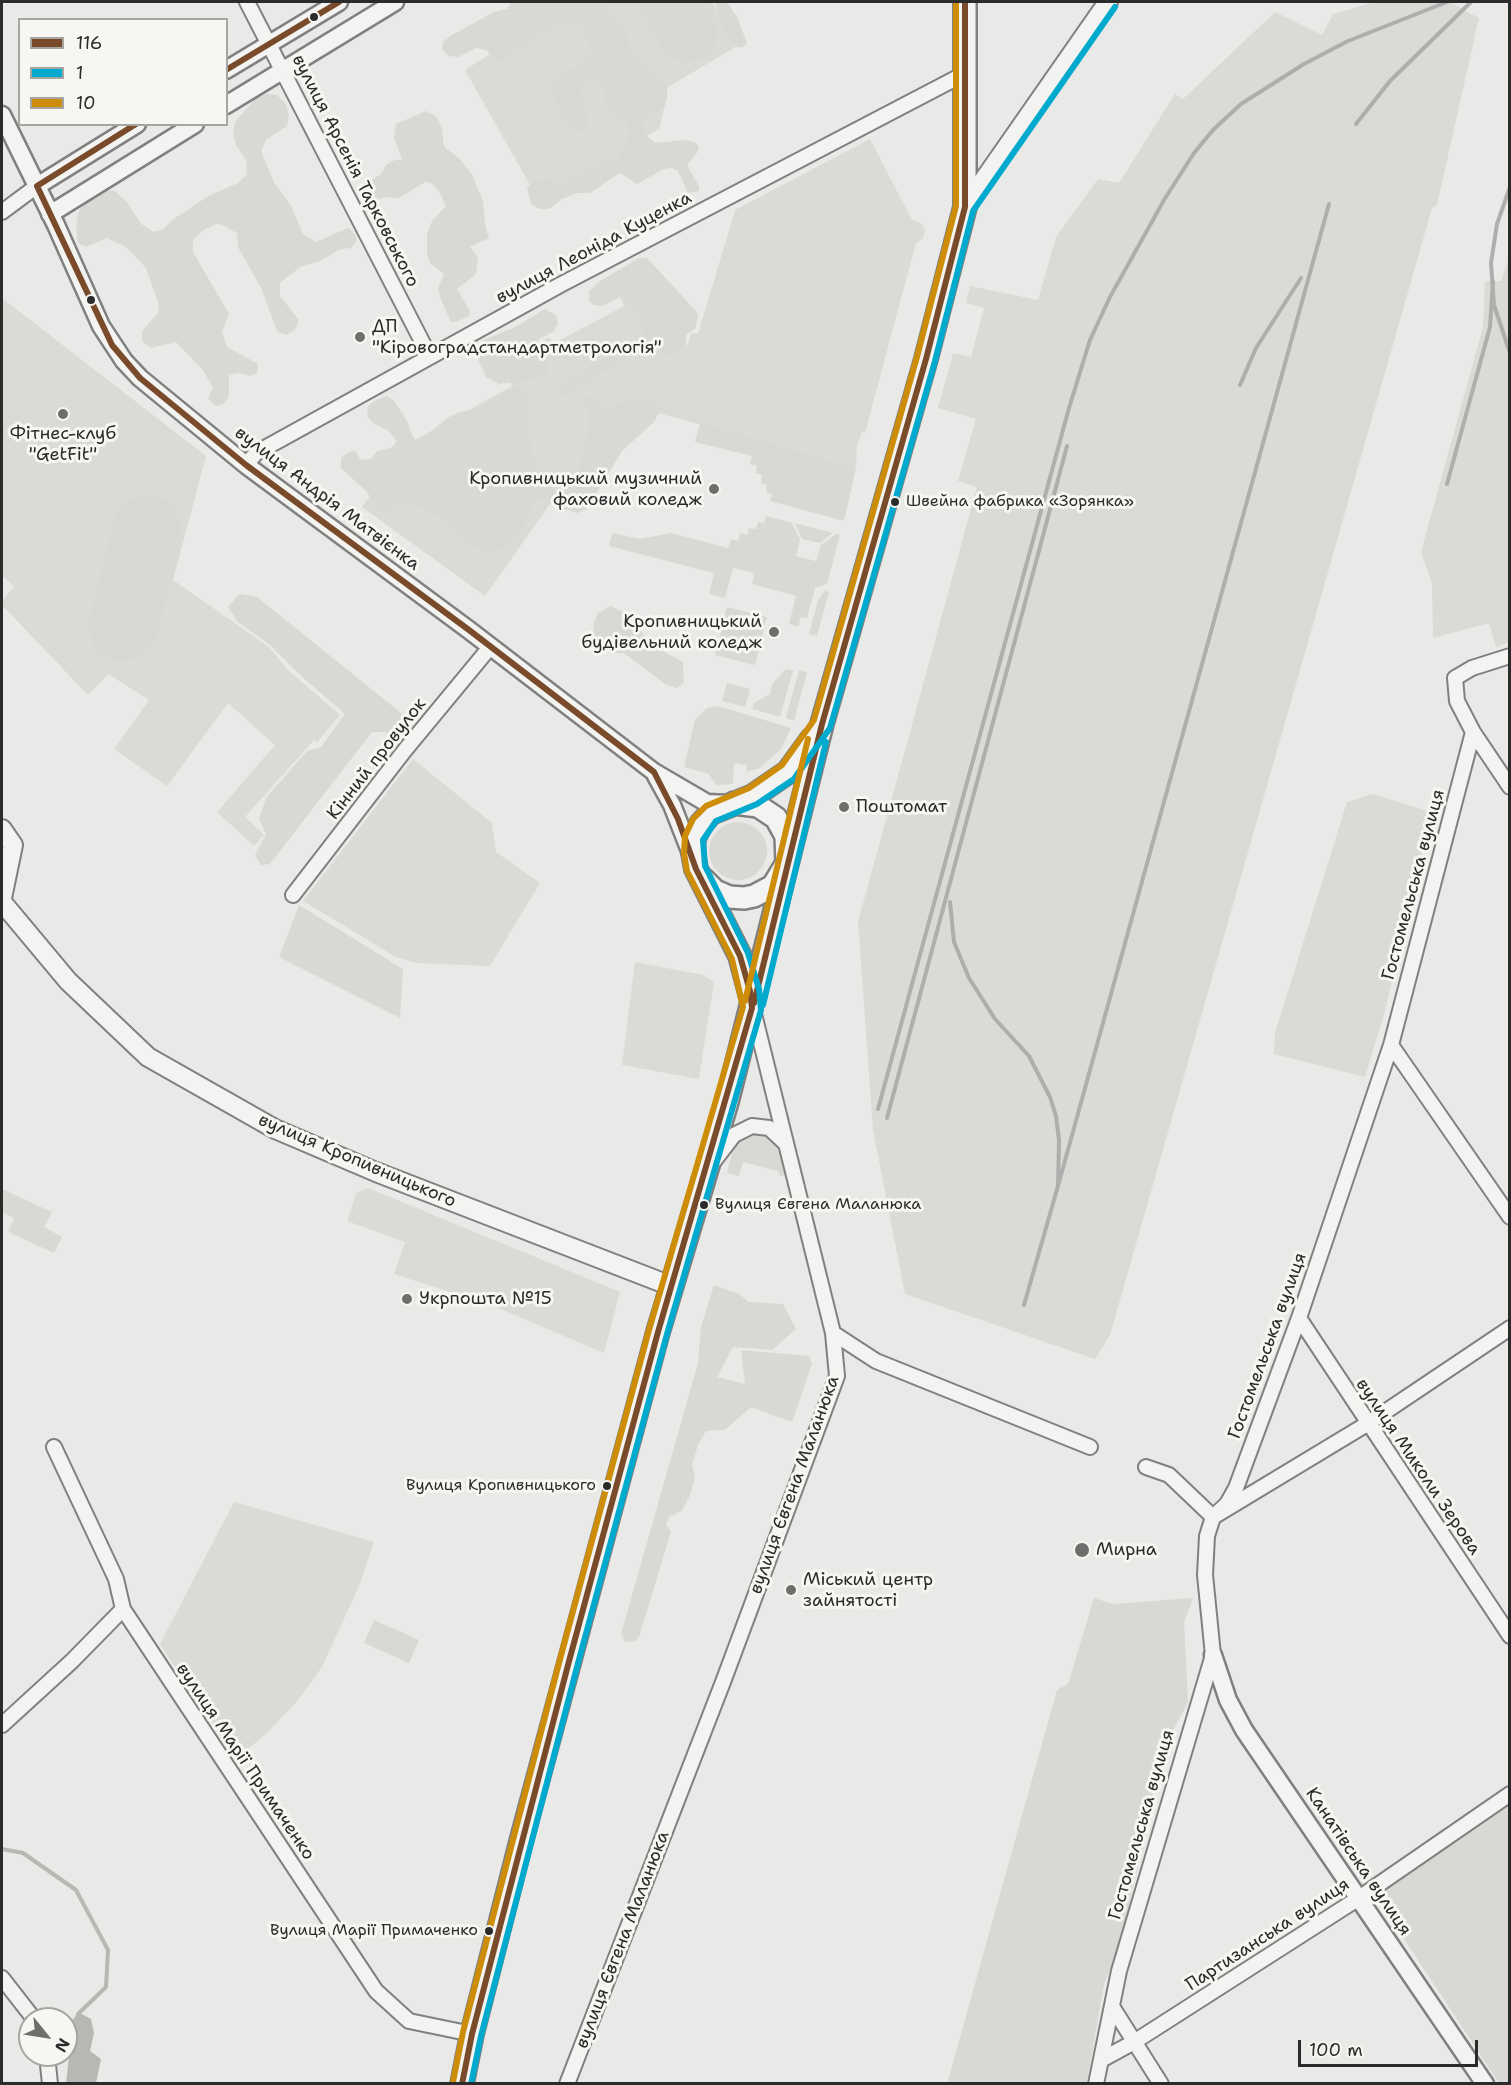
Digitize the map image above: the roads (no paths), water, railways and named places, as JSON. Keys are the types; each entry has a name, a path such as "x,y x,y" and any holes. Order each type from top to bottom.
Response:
{"main road":[{"name":"вулиця Євгена Маланюка","path":"752,1008 822,724 926,358 965,207 965,2"},
{"path":"965,207 1108,2"},
{"path":"462,2084 472,2034 525,1827 671,1286 707,1170 752,1008 740,956 696,869 693,853 694,838 701,824 711,813 753,796 788,772 822,724"},
{"path":"696,869 715,891 729,897 744,898 764,892 772,885 787,863 786,837 776,818 758,806 731,804"},
{"name":"вулиця Кропивницького","path":"2,829 13,845 2,900 68,981 148,1057 275,1129 407,1185 671,1286"}],"street":[{"name":"вулиця Арсенія Тарковського","path":"247,2 430,357"},
{"path":"228,69 339,2"},
{"path":"228,104 395,2"},
{"name":"вулиця Леоніда Куценка","path":"246,465 256,453 560,285 966,73"},
{"name":"вулиця Андрія Матвієнка","path":"2,115 101,326 124,361 140,378 246,465 491,646 654,772 707,802 731,804"},
{"path":"43,200 135,126"},
{"path":"2,212 43,200 191,126"},
{"name":"Кінний провулок","path":"293,895 405,750 491,646"},
{"path":"1509,656 1472,668 1455,678 1457,701 1473,732 1509,787"},
{"name":"Гостомельська вулиця","path":"1096,2084 1119,1971 1213,1655 1205,1575 1207,1536 1213,1517 1227,1504 1236,1488 1299,1317 1391,1046 1473,732"},
{"path":"654,772 678,819 696,869"},
{"name":"вулиця Євгена Маланюка","path":"567,2084 833,1390 837,1360 833,1333 752,1008"},
{"path":"1391,1046 1509,1217"},
{"path":"707,1170 734,1135 744,1129 760,1126 769,1128 784,1142"},
{"name":"вулиця Миколи Зерова","path":"1299,1317 1367,1424 1509,1636"},
{"path":"1146,1467 1169,1475 1213,1517 1367,1424 1509,1328"},
{"path":"833,1333 876,1361 1090,1447"},
{"name":"вулиця Марії Примаченко","path":"54,1447 116,1579 123,1609 376,1991 409,2021 472,2034"},
{"path":"2,1725 72,1661 123,1609"},
{"name":"Канатівська вулиця","path":"1213,1655 1228,1700 1244,1730 1485,2084"},
{"name":"Партизанська вулиця","path":"1101,2060 1134,2042 1359,1898 1509,1794"},
{"path":"2,1978 25,2007"},
{"path":"1113,2008 1161,2084"},
{"path":"48,2067 50,2084"}],"waterway":[{"path":"2,1849 23,1853 76,1890 108,1950 106,1987 78,2014"}],"railway":[{"path":"878,1109 1069,408 1090,340 1110,297 1164,200 1194,153 1213,130 1241,104 1304,64 1348,41 1447,2"},
{"path":"1356,124 1390,81 1471,2"},
{"path":"1510,187 1497,224 1491,263 1494,305 1510,353"},
{"path":"1058,1186 1329,204"},
{"path":"1240,385 1256,348 1301,278"},
{"path":"1447,484 1490,327 1493,281"},
{"path":"887,1118 1067,446"},
{"path":"950,902 954,942 969,978 995,1019 1029,1056 1050,1097 1056,1116 1059,1140 1058,1186 1024,1305"}],"place":[{"name":"ДП \"Кіровоградстандартметрологія\"","path":"360,337"},
{"name":"Фітнес-клуб \"GetFit\"","path":"63,414"},
{"name":"Кропивницький музичний фаховий коледж","path":"714,489"},
{"name":"Швейна фабрика «Зорянка»","path":"895,502"},
{"name":"Кропивницький будівельний коледж","path":"774,632"},
{"name":"Поштомат","path":"844,807"},
{"name":"Вулиця Євгена Маланюка","path":"704,1205"},
{"name":"Укрпошта №15","path":"407,1299"},
{"name":"Вулиця Кропивницького","path":"607,1486"},
{"name":"Мирна","path":"1082,1550"},
{"name":"Міський центр зайнятості","path":"791,1590"},
{"name":"Вулиця Марії Примаченко","path":"489,1931"}]}
